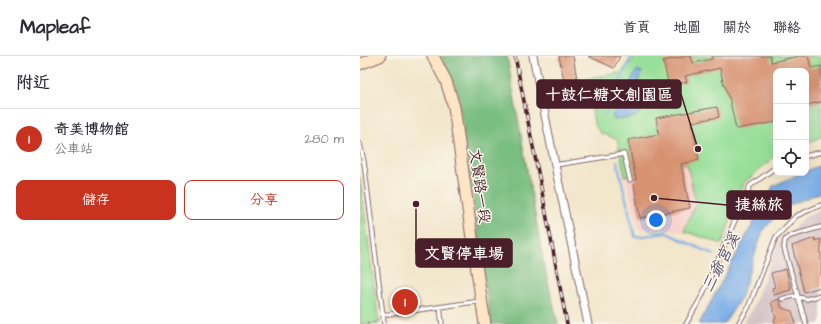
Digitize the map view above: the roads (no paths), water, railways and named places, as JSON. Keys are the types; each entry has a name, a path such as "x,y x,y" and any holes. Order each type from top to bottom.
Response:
{"street":[{"path":"360,64 380,56"},
{"name":"文賢路一段","path":"434,56 446,82 454,107 485,324"},
{"path":"533,56 588,324"}],"lane":[{"path":"360,144 364,162 384,324"},
{"path":"809,155 821,152"},
{"path":"555,165 624,154 630,180"},
{"path":"686,324 702,296 750,186 773,168"},
{"path":"738,324 748,308 776,236 796,216 821,205"},
{"path":"806,324 784,248 785,240 790,236 821,227"},
{"path":"782,299 793,296 807,299 821,295"},
{"path":"383,316 481,301"},
{"path":"440,307 442,324"}],"water":[{"path":"637,70 642,72 637,83 642,89 637,96 634,97 627,88"},
{"path":"636,100 646,107 635,117 614,120 612,115 621,103"},
{"path":"821,165 821,192 785,207 763,230 740,299 724,324 699,324 773,186 795,176 809,176 809,170"}],"waterway":[{"path":"605,115 630,56"},
{"name":"三爺宮溪","path":"617,161 635,237 667,233 714,255"},
{"name":"三爺宮溪","path":"726,260 733,262"}],"railway":[{"path":"515,56 567,324"}],"place":[{"name":"十鼓仁糖文創園區","path":"698,149"},
{"name":"捷絲旅","path":"654,198"},
{"name":"文賢停車場","path":"416,204"},
{"name":"奇美博物館","path":"405,302"}]}
